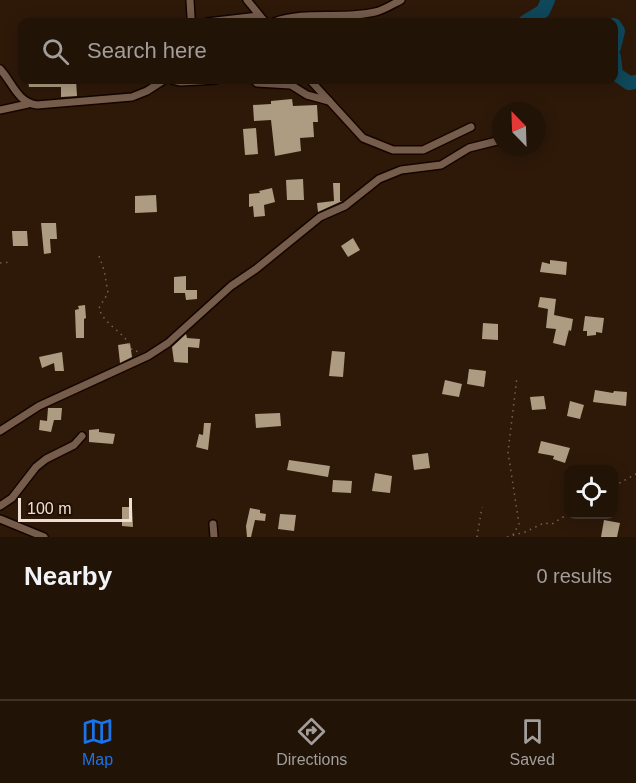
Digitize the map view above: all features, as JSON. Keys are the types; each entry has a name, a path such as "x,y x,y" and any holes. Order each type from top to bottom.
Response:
{"street":[{"path":"190,0 191,17"},
{"path":"247,0 259,16"},
{"path":"293,18 377,12 401,0"},
{"path":"242,18 259,16"},
{"path":"0,69 19,96 28,104"},
{"path":"0,110 28,104 132,97 158,84"},
{"path":"274,84 291,85 307,96 329,101"},
{"path":"314,84 363,138 393,150 423,150 471,128"},
{"path":"0,431 39,406 148,356 168,343 231,286 256,269 320,217 345,206 379,179 401,170 441,165 469,148 492,142"},
{"path":"0,506 12,498 36,467 46,459 74,445 82,436"},
{"path":"0,519 44,537"},
{"path":"213,524 214,537"}],"path":[{"path":"99,256 108,293 99,308 101,316 129,342 132,350 148,356"},
{"path":"0,263 12,262"},
{"path":"513,534 519,524 508,452 517,377"},
{"path":"618,484 636,474"},
{"path":"477,537 482,507"},
{"path":"507,537 544,523 552,524 564,516"}],"building":[{"path":"29,84 76,84 77,96 61,97 61,87 29,87"},
{"path":"292,99 293,106 317,105 318,122 313,122 314,137 300,138 301,151 275,156 271,120 254,121 253,105"},
{"path":"256,128 258,154 245,155 243,129"},
{"path":"303,179 304,200 287,200 286,180"},
{"path":"333,183 340,183 340,201 342,201 318,212 317,203 334,201"},
{"path":"272,188 275,202 264,205 265,216 254,217 253,206 249,207 249,194 260,193 259,191"},
{"path":"156,195 157,212 135,213 135,196"},
{"path":"41,223 56,223 57,239 50,239 51,253 44,254"},
{"path":"12,231 27,231 28,246 13,246"},
{"path":"353,238 360,250 348,257 341,246"},
{"path":"550,260 567,262 566,275 540,272 542,262 550,264"},
{"path":"186,276 186,290 197,290 197,299 186,300 185,293 174,293 174,277"},
{"path":"540,297 556,299 554,315 573,319 565,346 553,343 556,329 546,328 548,309 538,307"},
{"path":"85,305 84,338 76,338 75,310 79,309 78,306"},
{"path":"585,316 604,318 602,333 596,332 596,335 587,336 587,331 583,331"},
{"path":"483,323 498,324 498,340 482,339"},
{"path":"186,334 187,338 200,339 199,348 188,347 188,363 174,362 172,347"},
{"path":"130,343 132,357 120,363 118,345"},
{"path":"332,351 345,352 343,377 329,376"},
{"path":"62,352 64,371 55,371 54,363 42,368 39,357"},
{"path":"469,369 486,371 484,387 467,384"},
{"path":"445,380 462,384 459,397 442,394"},
{"path":"595,390 613,393 614,391 627,392 626,406 593,402"},
{"path":"544,396 546,409 532,410 530,397"},
{"path":"570,401 584,405 580,419 567,416"},
{"path":"48,408 62,408 61,420 54,420 51,432 39,430 40,420 47,421"},
{"path":"280,413 281,426 256,428 255,414"},
{"path":"204,423 211,423 208,450 196,447 199,434 203,435"},
{"path":"99,429 99,432 115,434 113,444 89,442 89,430"},
{"path":"541,441 570,448 565,463 553,459 554,456 538,453"},
{"path":"428,453 430,468 414,470 412,455"},
{"path":"289,460 330,466 328,477 287,470"},
{"path":"375,473 392,476 390,493 372,491"},
{"path":"333,480 352,481 351,493 332,492"},
{"path":"122,507 132,507 133,527 122,526"},
{"path":"250,508 266,514 265,521 255,520 251,537 247,537 246,526"},
{"path":"280,514 296,515 294,531 278,529"},
{"path":"604,520 620,523 617,537 601,537"}],"waterway":[{"path":"532,18 543,11 548,0"},
{"path":"618,75 629,83 636,82"}]}
